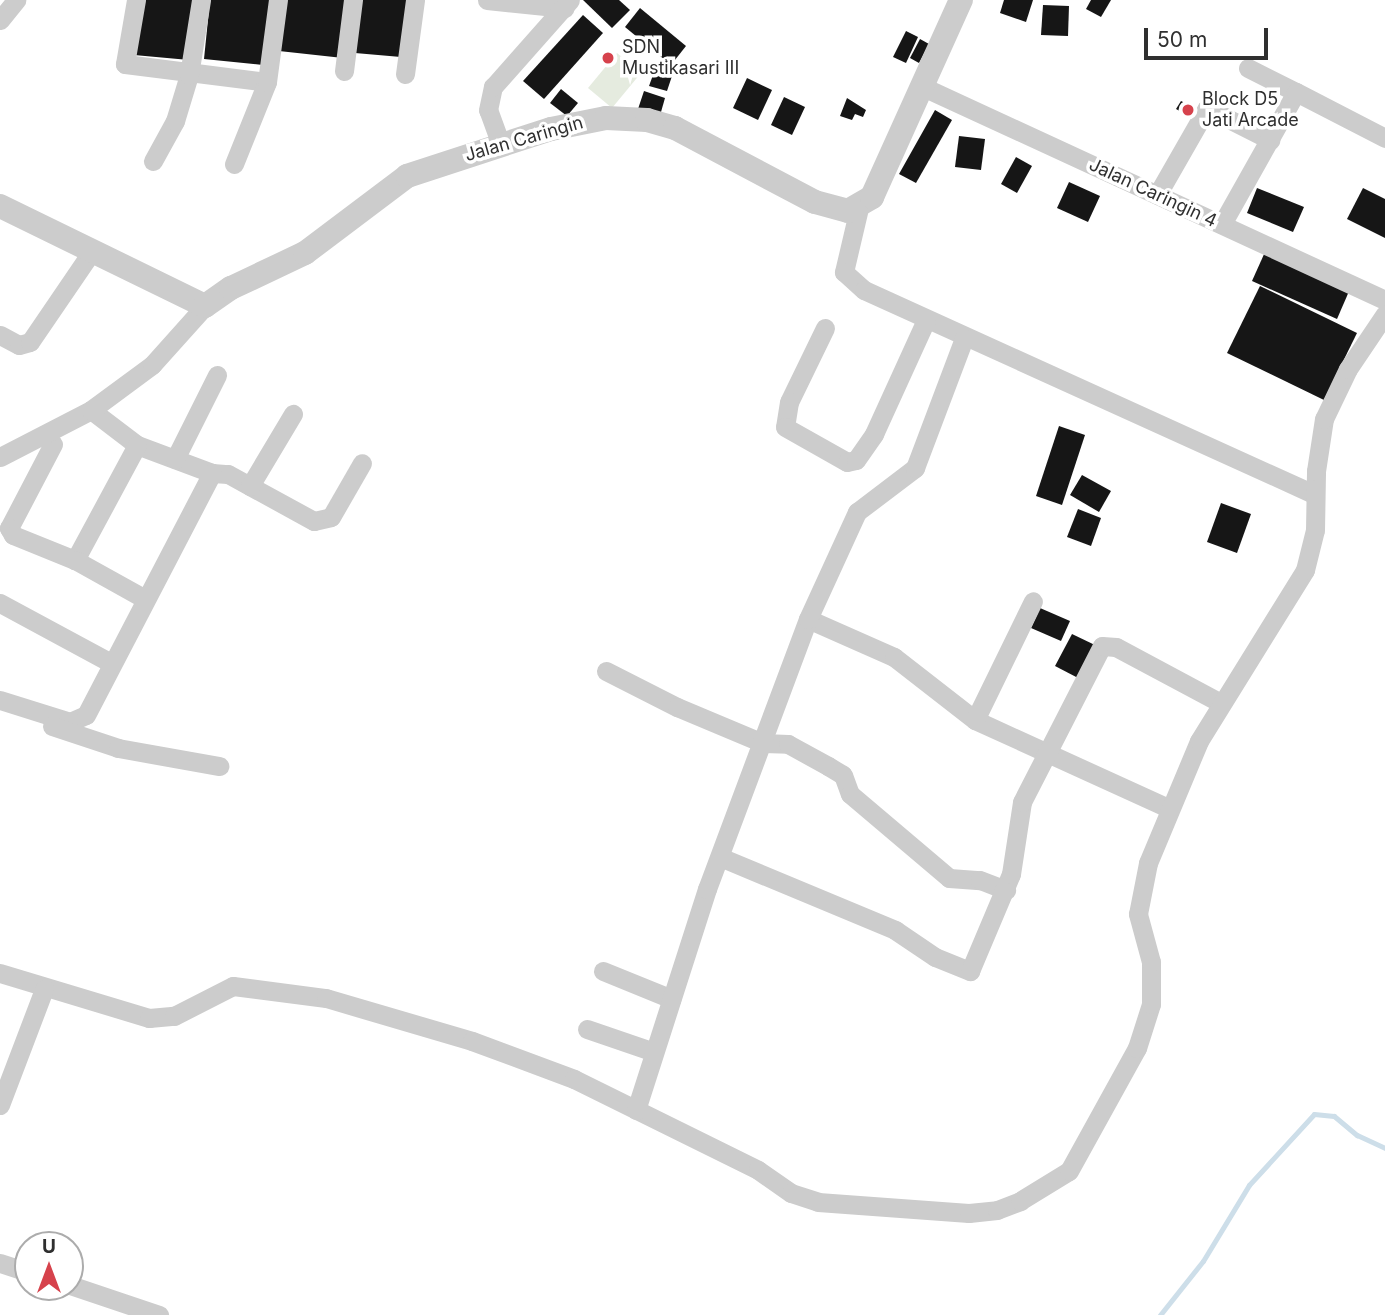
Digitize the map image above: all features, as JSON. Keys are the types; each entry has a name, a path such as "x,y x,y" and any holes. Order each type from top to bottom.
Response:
{"street":[{"path":"0,20 16,0"},
{"path":"136,0 125,64 189,75 267,82"},
{"path":"153,161 175,121 189,75 201,0"},
{"path":"234,163 267,82 278,0"},
{"path":"344,72 353,0"},
{"path":"405,74 415,0"},
{"path":"487,0 567,4"},
{"path":"961,0 872,197 859,208 845,264 849,279 964,338 1108,398 1230,460 1315,495"},
{"path":"500,145 488,110 493,87 567,4"},
{"path":"1248,68 1385,138"},
{"name":"Jalan Caringin 4","path":"921,86 1385,300"},
{"path":"1222,224 1296,92"},
{"path":"1160,190 1207,108 1270,139"},
{"name":"Jalan Caringin","path":"205,306 232,288 305,253 407,176 576,122 606,117 647,120 675,128 815,202 841,211 859,208"},
{"path":"0,206 205,306 172,348 90,410 0,457"},
{"path":"0,335 19,345 33,339 92,251"},
{"path":"825,328 789,402 785,427 847,462 856,460 874,434 926,320"},
{"path":"0,973 44,989 159,1018 190,1009 233,986 326,998 529,1061 758,1170 791,1193 818,1202 969,1213 997,1210 1054,1183 1069,1171 1093,1135 1145,1026 1152,984 1139,894 1168,808 1221,703 1304,570 1315,530 1318,452 1329,405 1383,322"},
{"path":"636,1110 720,856 808,619 857,512 915,468 964,338"},
{"path":"175,459 216,375"},
{"path":"90,410 137,444 212,473 228,474 322,522 331,517 362,463"},
{"path":"250,486 293,414"},
{"path":"53,444 9,532 75,560 145,599"},
{"path":"75,560 137,444"},
{"path":"0,700 70,722 86,715 212,473"},
{"path":"975,720 1033,601"},
{"path":"0,603 111,663"},
{"path":"808,619 894,657 975,720 1168,808"},
{"path":"720,856 895,930 963,971 975,968 1006,890 1022,802 1102,646 1116,647 1221,703"},
{"path":"606,671 763,743 788,744 841,773 850,794 953,881 980,880 1006,890"},
{"path":"0,714 118,748 219,766"},
{"path":"603,971 672,999"},
{"path":"0,1105 44,989"},
{"path":"587,1029 654,1052"},
{"path":"84,1289 159,1315"}],"shaded area":[{"path":"617,53 641,73 612,108 588,88"}],"building":[{"path":"140,0 195,0 189,60 134,55"},
{"path":"210,0 270,0 263,65 204,59"},
{"path":"284,0 349,0 343,58 279,51"},
{"path":"360,0 407,0 401,57 355,53"},
{"path":"583,0 619,0 630,10 612,28"},
{"path":"1004,0 1033,0 1026,22 1000,13"},
{"path":"1091,0 1111,0 1101,17 1086,9"},
{"path":"1043,5 1069,6 1068,36 1041,35"},
{"path":"640,8 686,46 671,65 625,27"},
{"path":"583,15 603,33 544,99 523,81"},
{"path":"906,31 918,37 906,63 893,57"},
{"path":"920,39 929,44 919,63 910,58"},
{"path":"657,64 674,70 667,91 649,86"},
{"path":"747,78 772,90 758,120 733,108"},
{"path":"561,89 578,103 567,116 550,103"},
{"path":"644,91 665,98 659,119 637,112"},
{"path":"784,97 805,107 792,135 771,125"},
{"path":"847,98 866,110 863,117 855,114 852,120 840,116"},
{"name":"Block D5 Jati Arcade","path":"1181,101 1201,111 1196,120 1176,109"},
{"path":"935,110 952,120 916,183 899,174"},
{"path":"959,136 985,139 981,170 955,167"},
{"path":"1016,157 1032,166 1017,193 1001,184"},
{"path":"1069,182 1100,196 1088,222 1057,208"},
{"path":"1257,188 1304,207 1293,232 1247,213"},
{"path":"1363,188 1385,199 1385,238 1347,219"},
{"path":"1265,252 1350,289 1337,319 1252,281"},
{"path":"1260,286 1357,333 1324,400 1227,353"},
{"path":"1059,426 1085,435 1062,505 1036,496"},
{"path":"1082,475 1111,491 1099,512 1070,495"},
{"path":"1221,503 1251,514 1237,553 1207,542"},
{"path":"1078,509 1101,518 1091,546 1067,537"},
{"path":"1040,608 1070,621 1061,641 1031,628"},
{"path":"1072,634 1097,646 1080,679 1055,666"}],"waterway":[{"path":"1160,1315 1203,1261 1249,1185 1314,1114 1334,1116 1357,1135 1385,1148"}],"place":[{"name":"SDN Mustikasari III","path":"608,58"},
{"name":"Block D5 Jati Arcade","path":"1188,110"}]}
